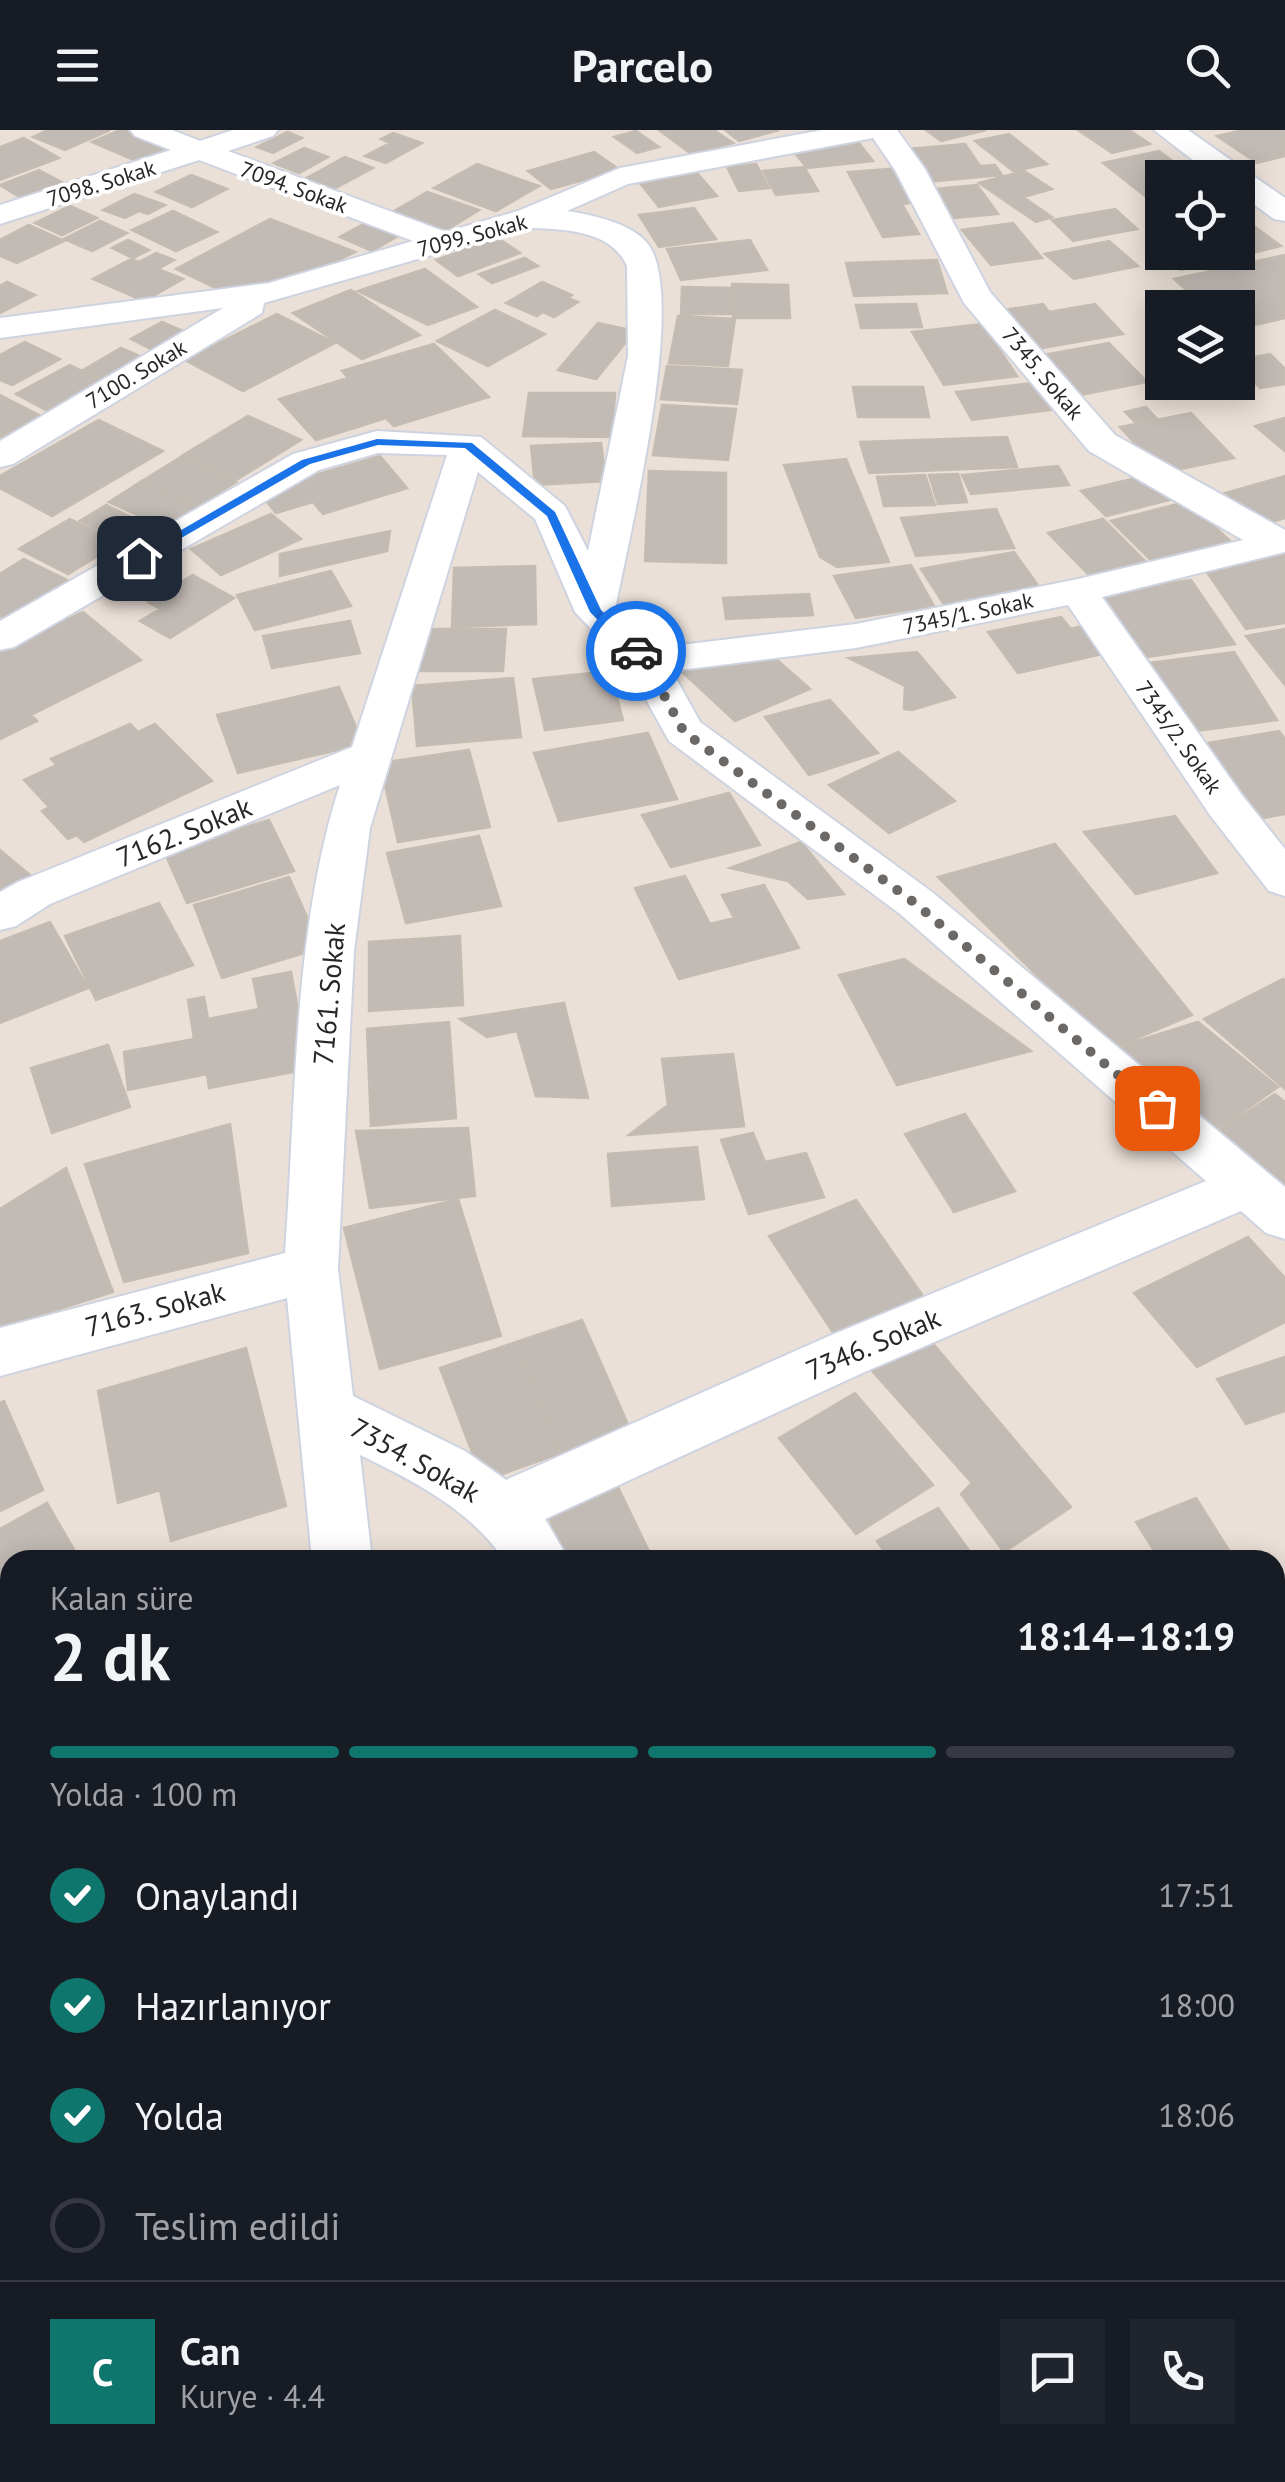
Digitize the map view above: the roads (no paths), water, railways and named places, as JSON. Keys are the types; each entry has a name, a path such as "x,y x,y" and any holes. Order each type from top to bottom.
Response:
{"street":[{"name":"7094. Sokak","path":"145,130 444,242"},
{"name":"7098. Sokak","path":"0,215 263,130"},
{"path":"524,218 620,177 868,130"},
{"name":"7345. Sokak","path":"882,130 910,168 976,296 1102,443 1281,542"},
{"path":"1168,130 1211,160"},
{"path":"1255,191 1285,212"},
{"name":"7099. Sokak","path":"0,328 272,292 524,218 558,218 610,231 635,248 643,266 645,356 596,612"},
{"name":"7100. Sokak","path":"0,456 272,292"},
{"path":"2,635 306,462 377,442 468,445 552,514 596,612 646,662 684,732 916,904 1266,1202"},
{"name":"7161. Sokak","path":"341,1550 310,1269 330,951 348,828 468,445"},
{"name":"7345/1. Sokak","path":"646,662 856,636 1078,591 1281,542"},
{"name":"7345/2. Sokak","path":"1078,591 1226,805 1285,880"},
{"name":"7162. Sokak","path":"0,914 34,893 370,756"},
{"name":"7346. Sokak","path":"502,1510 848,1353 1266,1202"},
{"name":"7163. Sokak","path":"0,1352 310,1269"},
{"name":"7354. Sokak","path":"326,1410 454,1475 502,1510 532,1550"}]}
